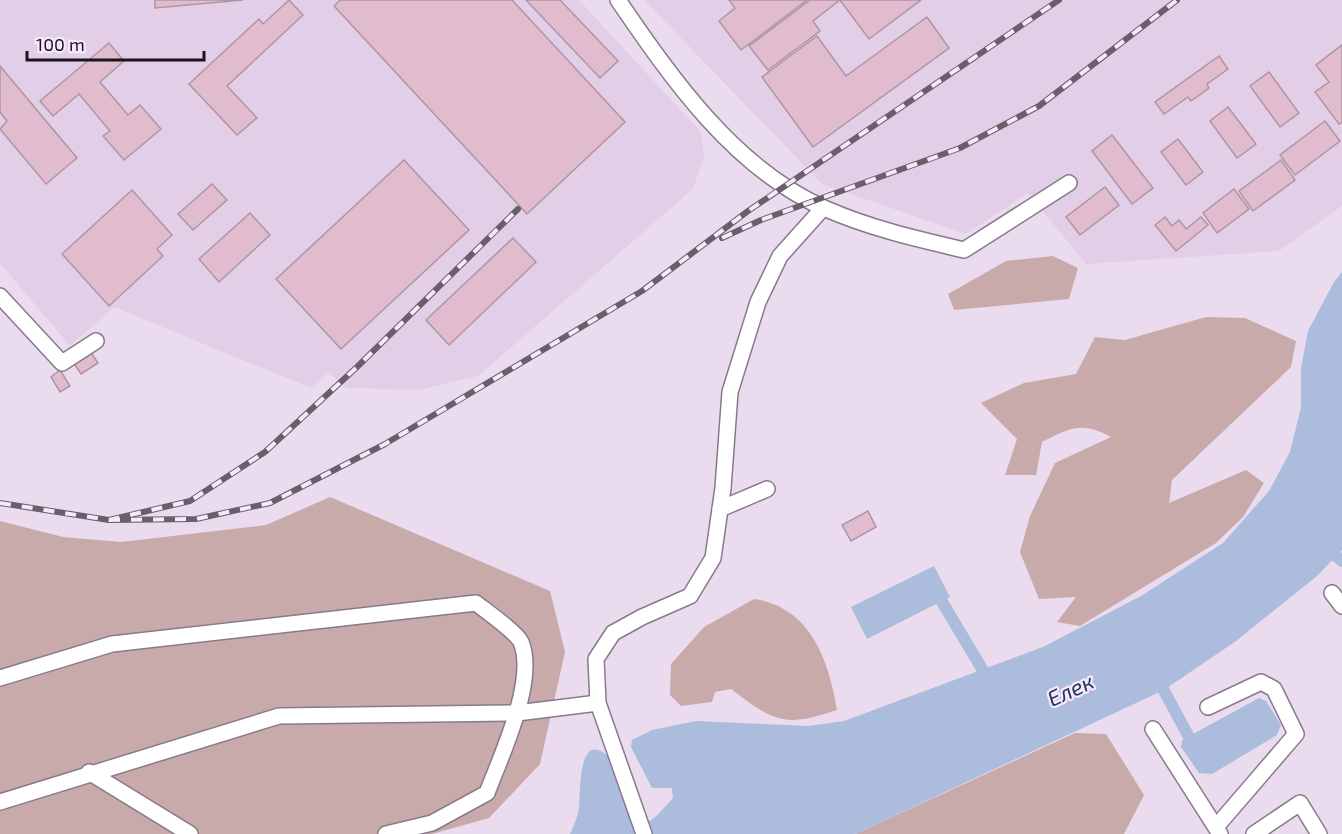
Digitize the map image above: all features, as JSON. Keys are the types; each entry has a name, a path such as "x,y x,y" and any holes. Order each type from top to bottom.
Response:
{"street":[{"path":"618,0 708,121 762,171 823,208 897,234 964,250 1069,183"},
{"path":"644,834 598,703 596,659 613,633 642,617 690,596 713,558 720,509 730,392 758,302 780,256 823,208"},
{"path":"0,296 62,363 96,340"},
{"path":"720,509 767,489"},
{"path":"1332,593 1342,606"},
{"path":"0,678 112,644 476,603 520,641 525,667 517,713 487,793 432,823 386,834"},
{"path":"1153,729 1218,830 1296,734 1274,689 1261,682 1208,707"},
{"path":"0,802 89,772 279,716 517,713 598,703"},
{"path":"89,772 190,834"},
{"path":"1254,834 1300,803 1319,834"}],"shaded area":[{"path":"0,0 579,0 701,132 704,157 693,189 478,376 418,390 347,388 328,373 311,388 114,307 70,346 0,263"},
{"path":"644,0 1342,0 1342,206 1279,251 1086,264 1028,193 966,234 822,184"},
{"path":"1053,256 1078,268 1069,299 954,310 948,294 1006,261"},
{"path":"1206,317 1245,318 1296,341 1291,367 1172,480 1169,503 1246,470 1264,483 1243,517 1216,543 1080,626 1057,622 1076,597 1039,599 1020,552 1030,516 1055,463 1111,437 1092,429 1068,430 1042,442 1036,475 1005,475 1017,439 981,403 1024,383 1076,374 1095,337 1125,340"},
{"path":"330,497 550,591 565,652 540,764 489,818 432,834 0,834 0,521 63,537 121,542 266,525"},
{"path":"754,599 773,604 803,624 822,655 829,673 837,710 819,716 791,720 770,715 731,689 715,692 712,702 681,706 670,695 671,664 704,627"},
{"path":"1075,733 1106,734 1144,795 1124,834 855,834"}],"water":[{"name":"Елек","path":"1342,272 1342,550 1317,576 1236,641 1164,690 855,834 570,834 576,821 583,766 591,751 598,750 608,756 630,819 642,824 659,814 673,798 672,788 652,788 631,747 632,740 652,730 696,721 808,726 844,721 1043,647 1141,596 1223,543 1269,491 1290,452 1301,407 1301,368 1308,331 1334,282"},
{"path":"934,566 950,597 867,639 851,607"},
{"path":"1259,698 1266,701 1281,725 1277,735 1212,774 1199,773 1181,747 1182,740"}],"building":[{"path":"155,0 243,0 155,8"},
{"path":"289,0 303,15 227,86 257,118 237,135 189,84 259,19 263,24"},
{"path":"340,0 512,0 625,122 527,214 334,6"},
{"path":"526,0 560,0 618,61 600,78"},
{"path":"729,0 807,0 741,50 719,21 735,8"},
{"path":"810,0 840,0 813,21 820,31 768,70 749,46"},
{"path":"840,0 921,0 869,39"},
{"path":"927,17 949,48 813,147 762,77 817,36 846,76"},
{"path":"109,43 124,61 100,82 128,115 140,105 161,129 124,160 103,136 110,131 79,94 53,116 40,101"},
{"path":"1342,45 1342,122 1339,124 1315,92 1329,82 1316,65"},
{"path":"1219,56 1228,69 1207,84 1209,88 1191,101 1188,97 1164,114 1155,102"},
{"path":"0,66 77,158 46,184 0,129 7,121 0,112"},
{"path":"1269,72 1299,113 1280,127 1250,86"},
{"path":"1228,107 1256,144 1237,158 1210,121"},
{"path":"1325,121 1340,141 1295,175 1280,155"},
{"path":"1112,135 1153,188 1132,204 1092,151"},
{"path":"1178,139 1203,172 1186,185 1161,152"},
{"path":"404,160 469,230 341,349 276,279"},
{"path":"1281,160 1295,180 1253,211 1239,191"},
{"path":"212,184 227,200 193,230 178,214"},
{"path":"1105,187 1119,205 1080,235 1066,217"},
{"path":"1234,189 1249,209 1217,233 1203,213"},
{"path":"132,190 172,235 157,249 163,256 109,306 62,254"},
{"path":"250,213 270,235 219,282 199,259"},
{"path":"1165,217 1172,226 1179,220 1186,229 1201,217 1208,225 1176,251 1155,225"},
{"path":"513,238 536,262 449,345 426,320"},
{"path":"90,351 98,363 81,374 73,362"},
{"path":"60,370 70,386 60,392 51,377"},
{"path":"868,511 876,527 851,541 842,525"}],"waterway":[{"path":"1326,547 1342,561"},
{"path":"933,591 935,590 991,684"},
{"path":"1156,676 1195,748 1197,747"}],"railway":[{"path":"109,520 196,519 270,503 385,444 642,291 748,211 1059,0"},
{"path":"722,238 761,220 960,148 1039,106 1177,0"},
{"path":"0,503 109,520 190,501 265,452 357,367 518,209"}]}
